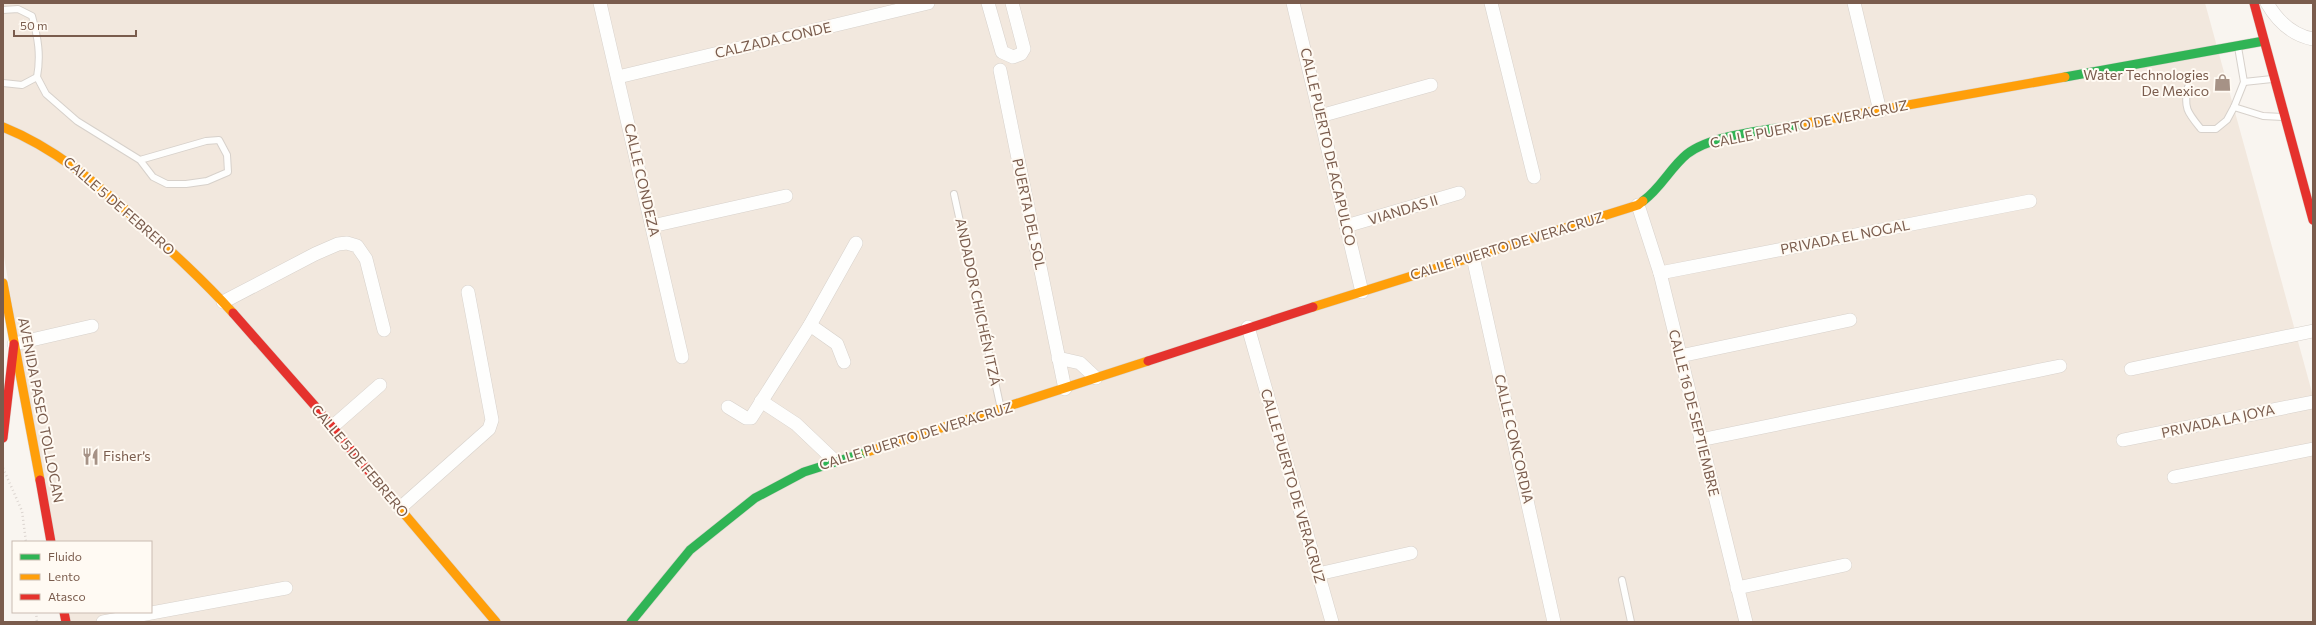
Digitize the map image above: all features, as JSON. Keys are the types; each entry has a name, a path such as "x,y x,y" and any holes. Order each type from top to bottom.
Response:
{"main road":[{"path":"2254,3 2313,220"},
{"name":"CALLE PUERTO DE VERACRUZ","path":"631,622 690,550 733,514 778,485 804,472 1001,410 1248,327 1638,205 1654,193 1684,154 1699,145 1719,139 2264,41"},
{"name":"CALLE 5 DE FEBRERO","path":"3,127 27,136 69,162 150,229 223,302 332,427 458,580 496,622"},
{"name":"AVENIDA PASEO TOLLOCAN","path":"3,283 51,541"},
{"path":"3,438 14,344"}],"street":[{"name":"CALLE CONDEZA","path":"600,3 682,357"},
{"name":"CALZADA CONDE","path":"618,76 928,3"},
{"path":"988,3 1002,52 1013,57 1020,54 1024,49 1012,3"},
{"name":"CALLE PUERTO DE ACAPULCO","path":"1293,3 1362,292"},
{"path":"1491,3 1534,177"},
{"path":"1854,3 1880,111"},
{"path":"2267,3 2284,26 2292,32 2313,39"},
{"name":"PUERTA DEL SOL","path":"1000,70 1065,389"},
{"path":"1320,116 1431,85"},
{"name":"VIANDAS II","path":"1346,226 1459,193"},
{"path":"652,226 786,196"},
{"name":"PRIVADA EL NOGAL","path":"1660,273 2030,201"},
{"name":"CALLE 16 DE SEPTIEMBRE","path":"1638,205 1660,273 1746,622"},
{"path":"223,302 338,244 347,243 357,246 366,259 384,330"},
{"path":"728,407 746,418 751,418 810,325 856,243"},
{"name":"CALLE CONCORDIA","path":"1473,256 1554,622"},
{"path":"400,508 489,429 492,420 468,292"},
{"path":"1680,356 1850,320"},
{"path":"810,325 837,344 844,362"},
{"path":"14,344 92,326"},
{"name":"CALLE PUERTO DE VERACRUZ","path":"1248,327 1332,622"},
{"path":"2131,369 2313,331"},
{"path":"1058,358 1080,363 1096,378"},
{"path":"1700,440 2060,366"},
{"path":"332,427 380,385"},
{"path":"761,401 796,424 835,461"},
{"name":"PRIVADA LA JOYA","path":"2123,440 2313,402"},
{"path":"2174,477 2313,449"},
{"path":"1318,574 1411,553"},
{"path":"1738,588 1845,565"},
{"path":"152,613 286,588"},
{"path":"103,622 151,613"}],"lane":[{"path":"3,10 18,9 32,16 38,37 40,57 38,77 46,94 77,121 140,160 153,177 167,184 207,181 228,172 228,155 219,140 206,141 140,160"},
{"path":"2188,87 2185,101 2188,112 2201,130 2216,129 2227,120 2244,82 2238,46"},
{"path":"3,84 22,85 38,77"},
{"path":"2244,82 2275,79"},
{"path":"2234,107 2264,116 2285,117"},
{"name":"ANDADOR CHICHÉN ITZÁ","path":"954,194 1001,410"},
{"path":"1622,580 1631,622"}],"path":[{"path":"3,468 22,511 26,541"}],"shaded area":[{"path":"3,3 2205,3 2313,396 2313,622 67,622 65,613 152,613 152,541 53,541 3,251"}],"traffic: fast":[{"path":"2065,77 2264,41"},
{"path":"1643,201 1655,190 1675,165 1687,154 1699,147 1712,141 1744,133 1807,123"},
{"path":"631,622 690,550 755,498 804,472 867,452"}],"traffic: slow":[{"path":"1807,123 2065,77"},
{"path":"3,127 40,145 90,180 122,206 174,254 233,313"},
{"path":"1313,307 1638,205 1643,201"},
{"path":"3,283 40,480"},
{"path":"867,452 1148,361"},
{"path":"390,497 496,622"}],"traffic: jam":[{"path":"2254,3 2313,220"},
{"path":"1148,361 1313,307"},
{"path":"233,313 315,406 390,497"},
{"path":"3,438 14,344"},
{"path":"40,480 51,541"},
{"path":"64,613 66,622"}],"place":[{"name":"Water Technologies De Mexico","path":"2222,83"},
{"name":"Fisher’s","path":"90,456"}]}
